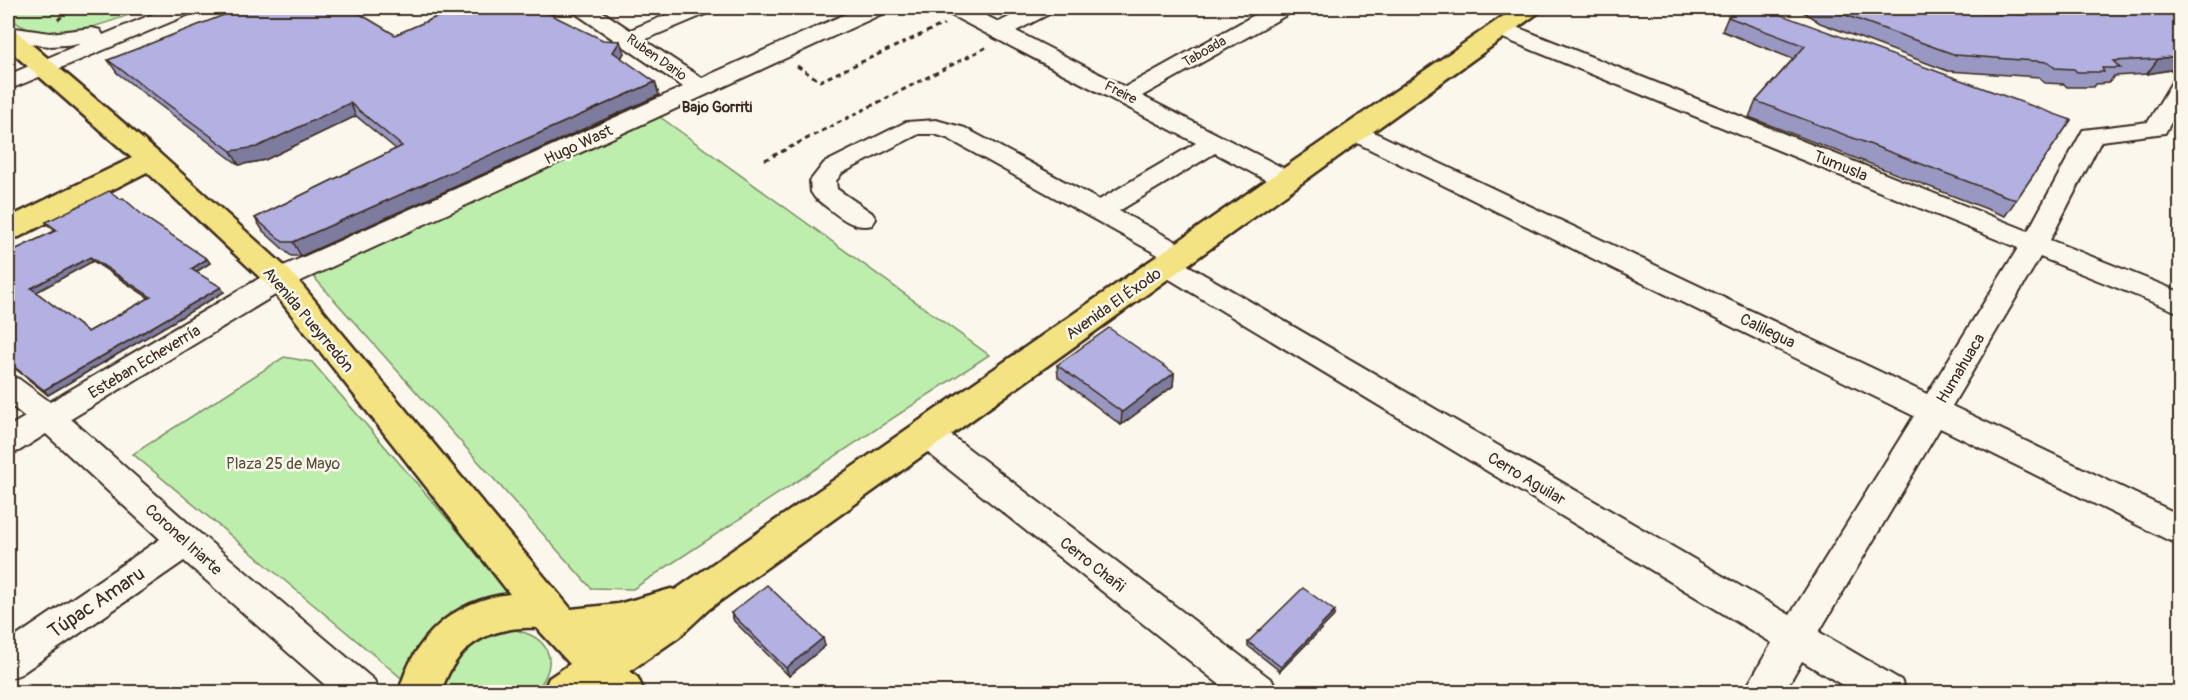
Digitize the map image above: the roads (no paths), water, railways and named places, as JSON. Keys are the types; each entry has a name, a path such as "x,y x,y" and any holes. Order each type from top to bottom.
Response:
{"main road":[{"name":"Avenida El Éxodo","path":"564,693 613,680 695,597 928,435 1530,8"},
{"name":"Avenida Pueyrredón","path":"8,36 150,160 280,279 560,624 613,680"},
{"path":"8,230 150,160"},
{"name":"Avenida El Éxodo","path":"420,693 424,674 437,652 463,628 501,611 524,609 560,624 594,627 625,622 695,597"},
{"path":"559,693 568,675 573,654 560,624"}],"street":[{"path":"8,36 44,40 77,38 108,31 162,8"},
{"path":"8,83 184,8"},
{"name":"Ruben Dario","path":"583,8 700,88"},
{"path":"629,38 700,8"},
{"name":"Hugo Wast","path":"280,279 876,8"},
{"path":"1005,33 1043,8"},
{"name":"Taboada","path":"1127,96 1282,8"},
{"name":"Freire","path":"961,10 1286,180"},
{"name":"Tumusla","path":"1501,29 2181,303"},
{"name":"Humahuaca","path":"1763,693 2035,243 2081,131 2168,132 2181,87"},
{"name":"Cerro Aguilar","path":"863,219 824,192 822,181 833,168 915,127 936,127 956,133 1100,211 1173,260 1887,693"},
{"name":"Calilegua","path":"1354,132 1935,409 2181,530"},
{"path":"1100,211 1216,142"},
{"name":"Esteban Echeverría","path":"8,442 280,279"},
{"name":"Coronel Iriarte","path":"8,387 49,418 185,541 360,693"},
{"name":"Cerro Chañi","path":"928,435 1258,693"},
{"name":"Túpac Amaru","path":"8,662 185,541"}],"district":[{"name":"Bajo Gorriti","path":"717,107"}],"park label":[{"name":"Plaza 25 de Mayo","path":"283,463"}]}
